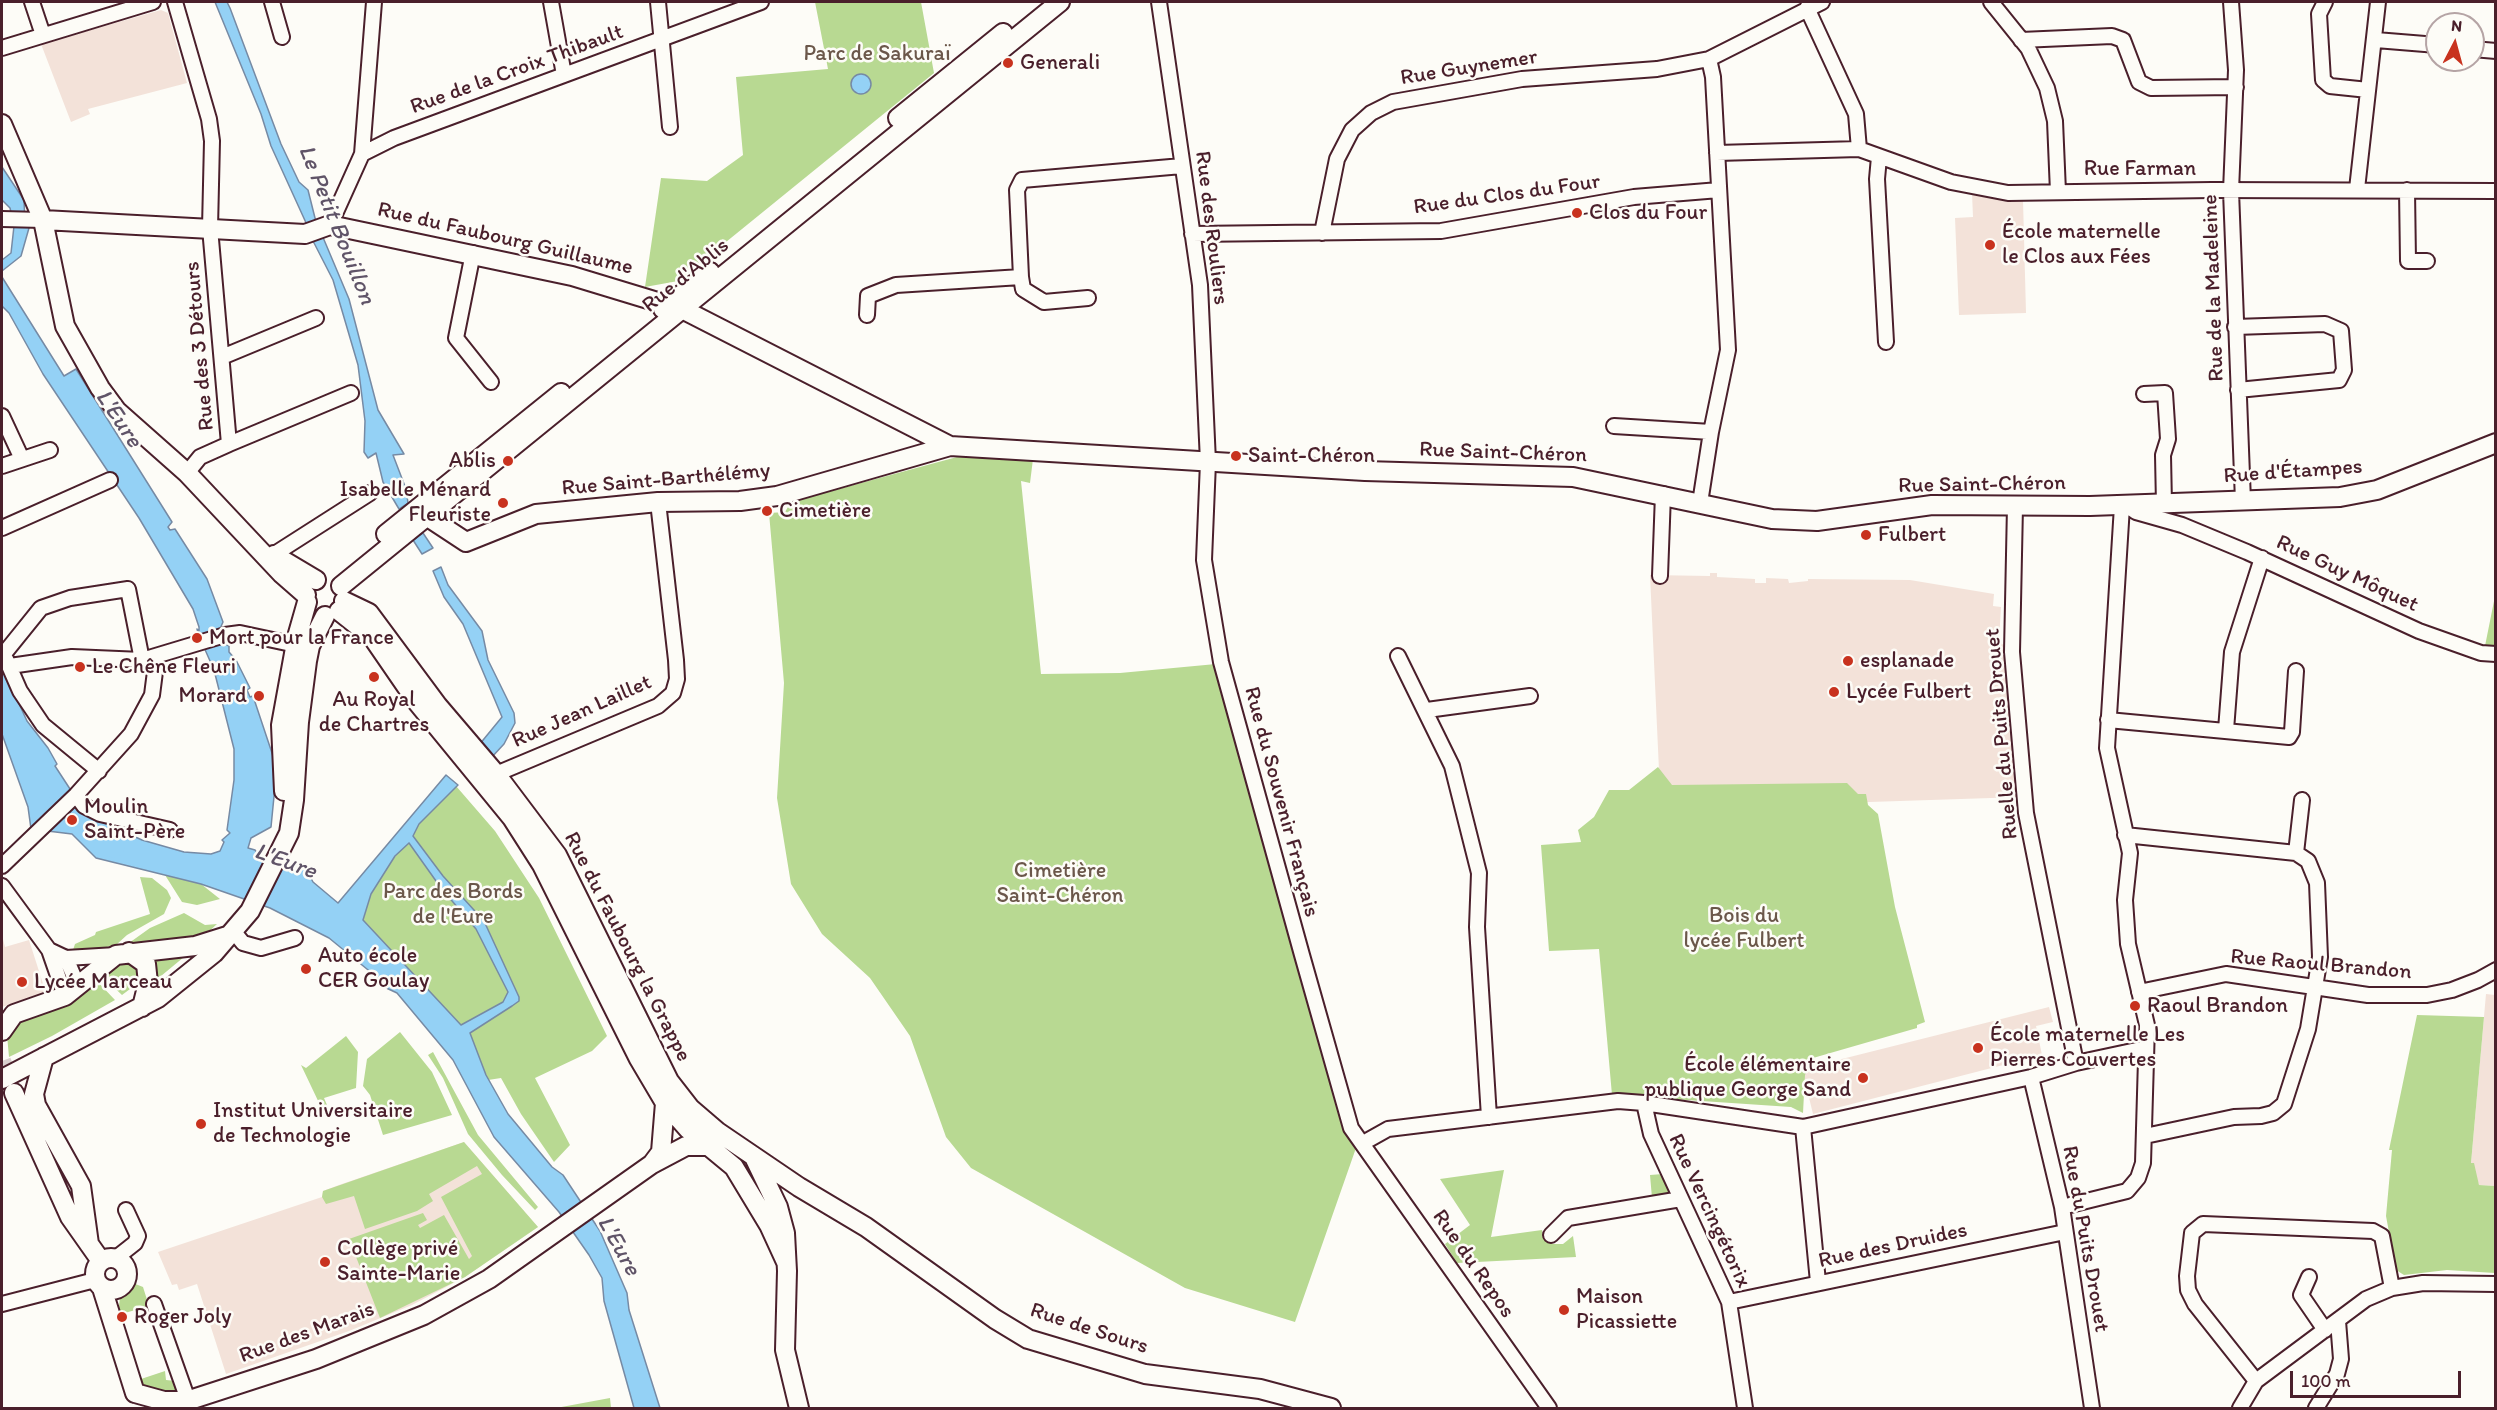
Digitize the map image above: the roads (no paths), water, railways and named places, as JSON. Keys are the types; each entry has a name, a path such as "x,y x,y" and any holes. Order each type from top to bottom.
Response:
{"main road":[{"name":"Rue d'Ablis","path":"329,597 428,517 1043,2"},
{"name":"Rue d'Ablis","path":"329,597 381,539 1060,2"},
{"path":"2,124 40,226 64,326 72,343 117,411 187,473 273,555 329,597"},
{"name":"Rue du Faubourg Guillaume","path":"40,226 90,224 321,230 472,254 572,276 677,307 950,446"},
{"name":"Rue d'Étampes","path":"2124,505 2340,497 2377,490 2496,443"},
{"name":"Rue Saint-Chéron","path":"950,446 1387,472 1573,477 1795,521 1817,521 1932,505 2124,505"},
{"name":"Rue Saint-Barthélémy","path":"428,517 466,542 536,514 658,502 741,501 777,496 950,446"},
{"path":"207,493 282,574 329,597"},
{"path":"278,858 284,772 280,738 296,645 329,597"},
{"path":"2,1079 142,1007 179,982 233,933 250,910 289,833 294,800 300,710 307,661 310,646 329,597"},
{"name":"Rue du Faubourg la Grappe","path":"329,597 373,639 417,702 512,818 542,865 639,1059 687,1137"},
{"name":"Rue du Faubourg la Grappe","path":"329,597 369,613 438,706 496,774 557,855 669,1081 734,1167 765,1217 786,1262"},
{"path":"2,1031 14,1014 72,991 122,954 195,946 233,933"},
{"path":"122,954 146,964 148,983 142,1007"},
{"path":"44,1057 34,1094 36,1105 81,1186 89,1244"},
{"path":"14,1093 70,1217 89,1244 108,1259 124,1264 127,1272 126,1281 105,1285"},
{"path":"657,1158 665,1103"},
{"path":"687,1137 690,1108"},
{"name":"Rue des Marais","path":"165,1408 316,1359 424,1315 489,1278 544,1241 687,1137 713,1139"},
{"name":"Rue du Faubourg la Grappe","path":"713,1139 754,1157 778,1207 785,1233 784,1350 798,1408"},
{"name":"Rue de Sours","path":"754,1157 866,1227 995,1319 1028,1339 1145,1374 1260,1389 1331,1408"},
{"name":"Rue de Sours","path":"734,1167 799,1187"},
{"path":"778,1207 785,1197 799,1187"},
{"path":"108,1259 96,1267 105,1285 113,1319 139,1402"},
{"name":"Rue des Marais","path":"139,1402 186,1401"}],"street":[{"path":"32,2 44,35"},
{"path":"2,48 153,2"},
{"name":"Rue des 3 Détours","path":"175,2 209,119 212,141 210,228 230,444 200,458 187,473"},
{"path":"272,2 282,37"},
{"path":"321,230 362,154 374,2"},
{"path":"551,2 564,75"},
{"path":"658,2 670,127"},
{"name":"Rue de la Croix Thibault","path":"362,154 394,138 761,2"},
{"name":"Rue des Rouliers","path":"1160,2 1200,285 1208,462"},
{"name":"Rue Guynemer","path":"1322,233 1337,159 1352,130 1371,113 1392,102 1522,79 1657,69 1709,59 1822,2"},
{"path":"1991,2 2021,40 2047,88 2055,121 2058,192"},
{"name":"Rue de la Madeleine","path":"2231,2 2236,87 2231,191 2243,501"},
{"path":"2325,2 2319,14 2323,80 2330,86 2368,90"},
{"path":"2357,189 2376,40 2378,2"},
{"path":"1717,153 1859,148 1856,114 1807,8"},
{"path":"2021,40 2112,36 2123,40 2139,82 2151,88 2236,87"},
{"path":"2376,40 2425,44"},
{"path":"1700,503 1711,432 1728,350 1713,77 1709,59"},
{"name":"Rue Farman","path":"1859,148 1951,182 2008,193 2357,189 2496,191"},
{"path":"1879,157 1877,179 1886,342"},
{"path":"1088,298 1044,302 1023,289 1017,190 1022,180 1182,166"},
{"name":"Rue du Clos du Four","path":"1192,234 1441,231 1634,197 1719,190"},
{"path":"2407,190 2408,261 2427,261"},
{"path":"6,219 40,226"},
{"path":"472,254 456,338 491,382"},
{"path":"867,315 868,296 896,285 1021,277"},
{"path":"222,357 316,318"},
{"path":"2235,327 2325,324 2342,331 2344,370 2339,380 2238,390"},
{"path":"230,444 351,393"},
{"path":"2144,394 2165,393 2168,439 2163,455 2168,505 2172,514 2182,525"},
{"path":"3,422 22,459"},
{"path":"1614,426 1711,432"},
{"path":"2,466 50,450"},
{"name":"Rue du Souvenir Français","path":"1208,462 1204,560 1221,662 1345,1113 1351,1128 1363,1143"},
{"path":"2,528 110,480"},
{"path":"273,555 370,493"},
{"path":"1659,576 1664,494"},
{"name":"Rue Jean Laillet","path":"496,774 658,706 673,693 677,679 658,502"},
{"path":"2062,1207 2127,1191 2138,1178 2143,1163 2147,1025 2128,945 2125,900 2130,853 2107,748 2124,505"},
{"name":"Rue Guy Môquet","path":"2124,505 2136,512 2182,525 2262,558 2419,631 2481,653 2496,654"},
{"name":"Ruelle du Puits Drouet","path":"2015,506 2012,652 2026,813 2076,1063"},
{"path":"2226,730 2232,652 2262,558"},
{"path":"4,658 40,608 70,598 128,589 142,660"},
{"path":"4,658 72,657 142,660 225,635 240,633 296,645"},
{"path":"2,866 99,771 140,720 155,683 157,656"},
{"path":"1398,656 1452,766 1479,873 1476,927 1489,1117"},
{"path":"4,658 20,691 43,725 99,771"},
{"path":"2108,720 2289,737 2292,732 2296,671"},
{"path":"1426,710 1530,696"},
{"path":"76,795 84,806 100,814 170,830"},
{"path":"2296,853 2302,800"},
{"path":"2126,835 2296,853 2308,861 2317,883 2320,957 2316,988 2308,1029 2284,1104 2273,1113 2260,1116 2234,1118 2145,1136"},
{"path":"2,886 49,950 72,991"},
{"path":"233,933 243,943 261,948 296,938"},
{"path":"49,950 66,958 122,954"},
{"path":"66,958 72,991"},
{"name":"Rue Raoul Brandon","path":"2139,992 2226,974 2368,995 2427,995 2478,980 2496,970"},
{"path":"1363,1143 1388,1129 1618,1101 1803,1127 2031,1077 2076,1063 2146,1048"},
{"name":"Rue du Puits Drouet","path":"2031,1077 2062,1207 2092,1408"},
{"name":"Rue Vercingétorix","path":"1644,1103 1651,1134 1729,1302 1745,1408"},
{"path":"1803,1127 1818,1282"},
{"name":"Rue du Repos","path":"1363,1143 1549,1408"},
{"path":"1551,1235 1568,1218 1681,1199"},
{"path":"108,1259 135,1243 138,1236 126,1210"},
{"path":"2256,1381 2195,1304 2188,1290 2187,1276 2192,1233 2203,1224 2373,1231 2382,1236 2392,1288"},
{"name":"Rue des Druides","path":"1729,1302 2065,1232"},
{"path":"2309,1277 2301,1295 2325,1330"},
{"path":"2240,1408 2256,1381 2366,1299 2392,1288 2423,1283 2496,1284"},
{"path":"2,1304 105,1285"},
{"path":"154,1304 186,1401"},
{"path":"2316,1408 2337,1374 2341,1359 2338,1321"}],"water":[{"path":"215,2 227,2 230,8 281,144 299,182 308,190 316,222 307,225 271,146 261,114"},
{"path":"861,74 868,77 871,84 868,91 861,94 854,91 851,84 854,77"},
{"path":"2,167 24,200 25,225 29,228 21,256 2,271 2,260 11,253 14,226 10,208 2,200"},
{"path":"322,235 349,299 378,410 404,454 393,455 406,489 408,503 399,509 383,482 376,453 368,458 364,452 365,421 358,365 333,280 312,239"},
{"path":"2,277 64,376 76,369 172,522 168,527 170,530 175,529 207,579 223,622 219,631 222,642 229,646 229,652 236,660 250,688 247,690 250,697 253,696 274,759 276,776 271,827 251,838 248,848 255,850 260,857 292,866 301,867 303,863 313,882 338,903 446,775 458,785 419,824 413,836 443,876 484,921 519,997 519,1001 470,1033 486,1075 508,1114 552,1167 563,1175 600,1231 627,1293 629,1310 660,1408 634,1408 604,1301 602,1278 589,1255 559,1212 494,1137 453,1060 397,993 382,986 384,983 329,938 270,908 201,884 96,858 72,834 31,829 28,807 2,734 2,667 27,721 48,748 57,764 55,766 87,815 142,840 184,852 211,854 220,851 224,842 222,840 230,833 227,830 234,780 234,749 214,670 199,636 197,629 199,631 199,627 193,609 139,518 43,374 9,313 2,306","holes":["409,843 441,888 476,929 508,992 503,1002 461,1025 363,920 371,894 395,856"]},
{"path":"423,533 433,548 422,554 413,540"},
{"path":"441,567 448,585 482,631 488,660 514,713 515,723 504,744 491,758 479,745 502,717 463,624 444,597 433,571"}],"waterway":[{"path":"58,804 109,846 114,847"}],"tunnel":[{"path":"2,1061 13,1090"}],"place":[{"name":"Generali","path":"1008,63"},
{"name":"Clos du Four","path":"1577,213"},
{"name":"École maternelle le Clos aux Fées","path":"1990,245"},
{"name":"Saint-Chéron","path":"1236,456"},
{"name":"Ablis","path":"508,461"},
{"name":"Isabelle Ménard Fleuriste","path":"503,503"},
{"name":"Cimetière","path":"767,511"},
{"name":"Fulbert","path":"1866,535"},
{"name":"Mort pour la France","path":"197,638"},
{"name":"esplanade","path":"1848,661"},
{"name":"Le Chêne Fleuri","path":"80,667"},
{"name":"Au Royal de Chartres","path":"374,677"},
{"name":"Lycée Fulbert","path":"1834,692"},
{"name":"Morard","path":"259,696"},
{"name":"Moulin Saint-Père","path":"72,820"},
{"name":"Auto école CER Goulay","path":"306,969"},
{"name":"Lycée Marceau","path":"22,982"},
{"name":"Raoul Brandon","path":"2135,1006"},
{"name":"École maternelle Les Pierres Couvertes","path":"1978,1048"},
{"name":"École élémentaire publique George Sand","path":"1863,1078"},
{"name":"Institut Universitaire de Technologie","path":"201,1124"},
{"name":"Collège privé Sainte-Marie","path":"325,1262"},
{"name":"Maison Picassiette","path":"1564,1310"},
{"name":"Roger Joly","path":"122,1317"}],"park label":[{"name":"Parc de Sakuraï","path":"877,54"},
{"name":"Cimetière Saint-Chéron","path":"1060,884"},
{"name":"Parc des Bords de l'Eure","path":"453,904"},
{"name":"Bois du lycée Fulbert","path":"1744,928"}],"water label":[{"name":"Le Petit Bouillon","path":"336,225"},
{"name":"L'Eure","path":"118,419"},
{"name":"L'Eure","path":"285,862"},
{"name":"L'Eure","path":"618,1246"}]}
